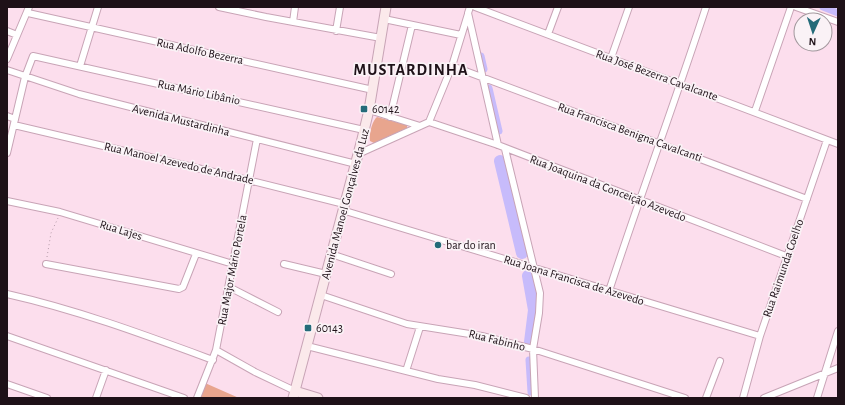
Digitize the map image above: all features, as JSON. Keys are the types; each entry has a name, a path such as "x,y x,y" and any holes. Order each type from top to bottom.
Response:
{"main road":[{"name":"Avenida Manoel Gonçalves da Luz","path":"294,394 343,207 356,164 369,110 386,7"},
{"path":"294,394 318,398"}],"street":[{"path":"80,66 98,7"},
{"path":"219,7 240,9 336,31 381,38"},
{"path":"293,22 296,7"},
{"path":"336,31 340,7"},
{"name":"Rua José Bezerra Cavalcante","path":"475,7 838,144"},
{"path":"548,34 558,7"},
{"path":"611,58 629,7"},
{"path":"609,291 639,199 681,84 706,7"},
{"path":"755,112 791,7"},
{"path":"796,7 838,22"},
{"path":"7,59 28,10"},
{"name":"Rua Adolfo Bezerra","path":"28,10 92,28 373,90"},
{"path":"358,154 429,122 452,66 469,10"},
{"path":"469,10 498,145"},
{"path":"384,19 461,35"},
{"path":"390,116 412,25"},
{"path":"7,32 17,36"},
{"name":"Rua Mário Libânio","path":"25,77 34,56 364,130"},
{"name":"Rua Francisca Benigna Cavalcanti","path":"452,66 659,142 807,199"},
{"name":"Avenida Mustardinha","path":"7,70 79,94 356,164"},
{"path":"7,153 25,77"},
{"path":"369,110 420,126"},
{"name":"Rua Manoel Azevedo de Andrade","path":"7,116 14,122 248,180 343,207"},
{"name":"Rua Joaquina da Conceição Azevedo","path":"429,122 498,145 786,256"},
{"name":"Rua Major Mário Portela","path":"197,398 216,350 257,139"},
{"name":"Rua Raimunda Coelho","path":"743,398 760,336 786,256 827,140"},
{"path":"506,149 540,302 533,349 535,398"},
{"name":"Rua Lajes","path":"7,201 60,212 233,264"},
{"name":"Rua Joana Francisca de Azevedo","path":"343,207 609,291 760,336"},
{"path":"46,264 180,289 183,287 196,254"},
{"path":"331,254 391,274"},
{"path":"284,264 326,274"},
{"path":"229,288 278,312"},
{"path":"7,294 34,299 113,324 213,360"},
{"name":"Rua Fabinho","path":"321,295 420,327 482,336 533,349 670,396 685,398"},
{"path":"406,371 420,327"},
{"path":"817,398 838,331"},
{"path":"7,336 184,398"},
{"path":"307,346 438,379 475,385 526,398"},
{"path":"216,350 294,394"},
{"path":"706,398 720,361"},
{"path":"764,398 838,368"},
{"path":"96,398 106,370"},
{"path":"7,384 47,398"}],"path":[{"path":"46,264 52,233 60,212"}],"shaded area":[{"path":"377,117 407,125 407,128 374,143 370,141 370,135 372,125"},
{"path":"205,383 239,398 199,398"}],"waterway":[{"path":"823,7 838,13"},
{"path":"481,56 484,69"},
{"path":"489,88 499,131"},
{"path":"500,161 522,253"},
{"path":"528,276 534,310 530,342"},
{"path":"529,360 531,392"}],"place":[{"name":"60142","path":"364,109"},
{"name":"bar do iran","path":"438,245"},
{"name":"60143","path":"308,328"}],"district":[{"name":"MUSTARDINHA","path":"411,70"}]}
